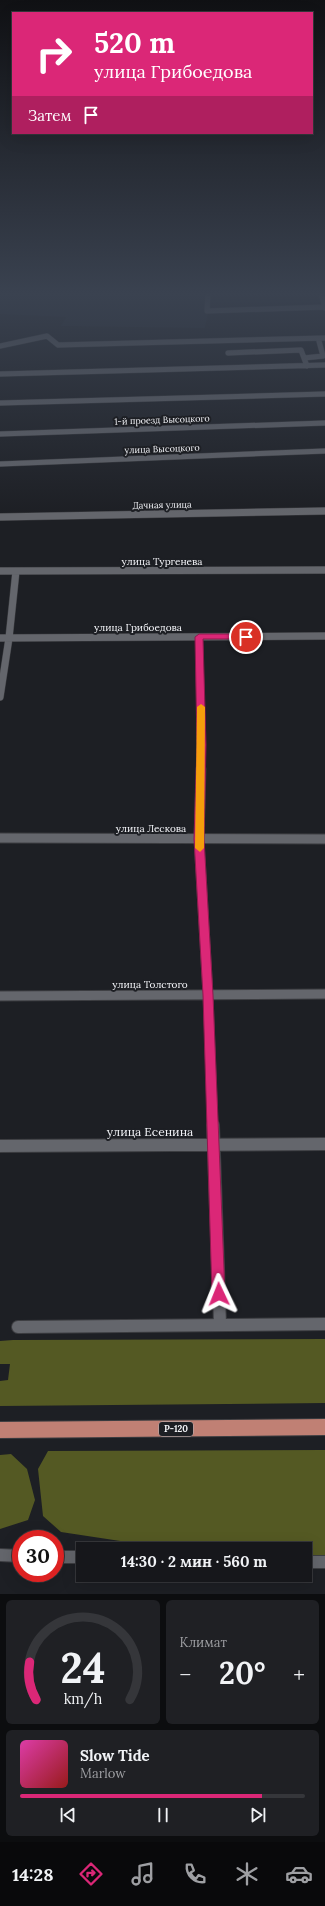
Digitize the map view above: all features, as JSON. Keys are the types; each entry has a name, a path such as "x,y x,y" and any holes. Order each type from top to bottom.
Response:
{"main road":[{"name":"Р-120","path":"0,1430 325,1427"}],"street":[{"path":"0,374 292,366"},
{"path":"0,403 325,394"},
{"name":"1-й проезд Высоцкого","path":"0,434 325,423"},
{"name":"улица Высоцкого","path":"0,464 325,451"},
{"name":"Дачная улица","path":"0,517 325,511"},
{"name":"улица Тургенева","path":"0,571 325,570"},
{"path":"0,697 9,638 16,571"},
{"name":"улица Грибоедова","path":"0,638 325,636"},
{"path":"199,637 202,745 199,839 208,995 220,1324"},
{"name":"улица Лескова","path":"0,838 325,839"},
{"name":"улица Толстого","path":"0,996 325,994"},
{"name":"улица Есенина","path":"0,1146 325,1144"},
{"path":"18,1327 325,1324"},
{"path":"0,1556 12,1556"},
{"path":"64,1557 76,1557"},
{"path":"312,1562 325,1562"}],"green space":[{"path":"325,1339 325,1403 0,1406 0,1381 8,1380 10,1364 0,1364 0,1341"},
{"path":"325,1450 325,1557 312,1557 312,1542 127,1542 64,1532 64,1530 59,1530 43,1516 38,1469 48,1451"},
{"path":"11,1454 27,1469 35,1500 28,1520 0,1529 0,1455"}],"slow traffic":[{"path":"200,848 202,745 201,707"}],"route":[{"path":"219,1294 208,995 199,839 202,745 199,637 246,637"}]}
